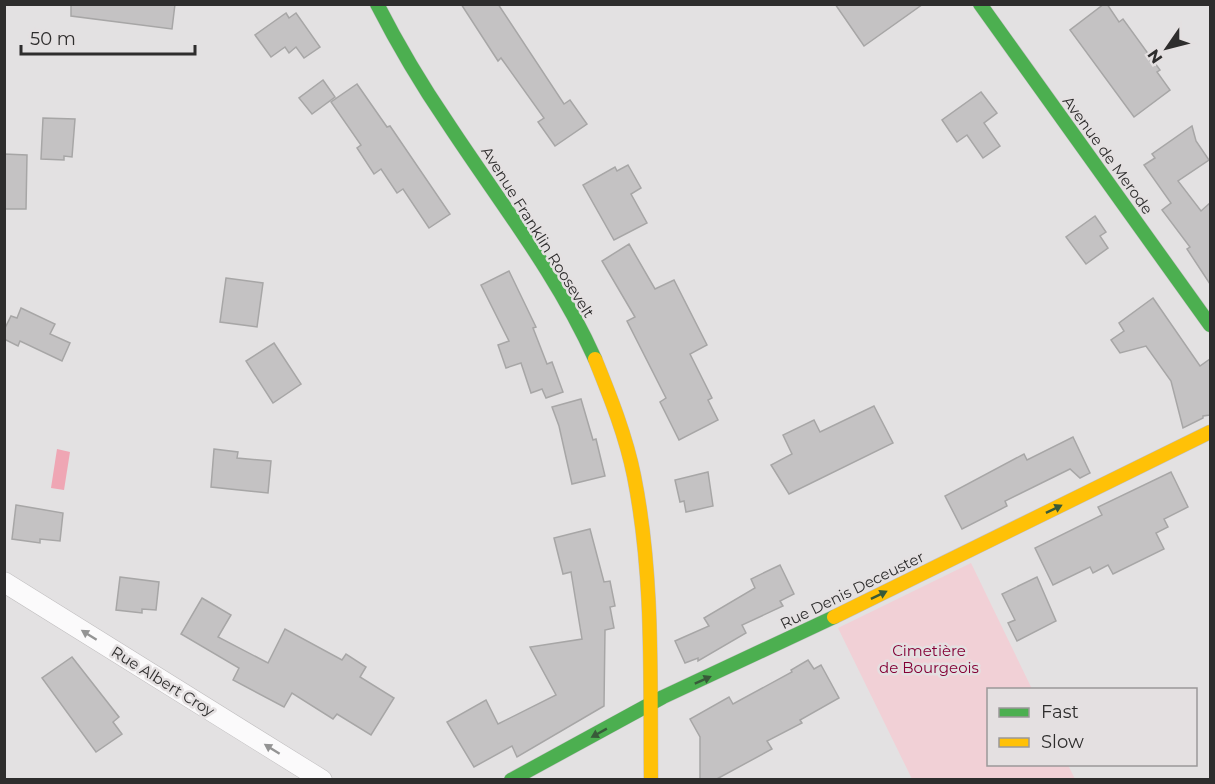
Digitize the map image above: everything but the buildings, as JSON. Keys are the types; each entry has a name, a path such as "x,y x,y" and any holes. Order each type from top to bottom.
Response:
{"street":[{"name":"Avenue Franklin Roosevelt","path":"377,4 417,76 537,254 572,312 595,358 614,407 635,479 645,550 651,780"},
{"name":"Avenue de Merode","path":"980,4 1210,325"},
{"name":"Rue Denis Deceuster","path":"511,780 650,705 1210,432"},
{"name":"Rue Albert Croy","path":"4,582 322,780"}],"green space":[{"name":"Cimetière de Bourgeois","path":"971,563 1032,688 987,688 987,766 1068,766 1075,779 912,779 838,628"}],"shaded area":[{"path":"57,449 70,452 64,490 51,488"}],"traffic: fast":[{"path":"377,4 428,93 545,267 595,359"},
{"path":"980,4 1210,325"},
{"path":"511,780 663,697 834,617"}],"traffic: slow":[{"path":"595,359 627,446 634,476 645,551 650,628 651,780"},
{"path":"834,617 1210,432"}]}
